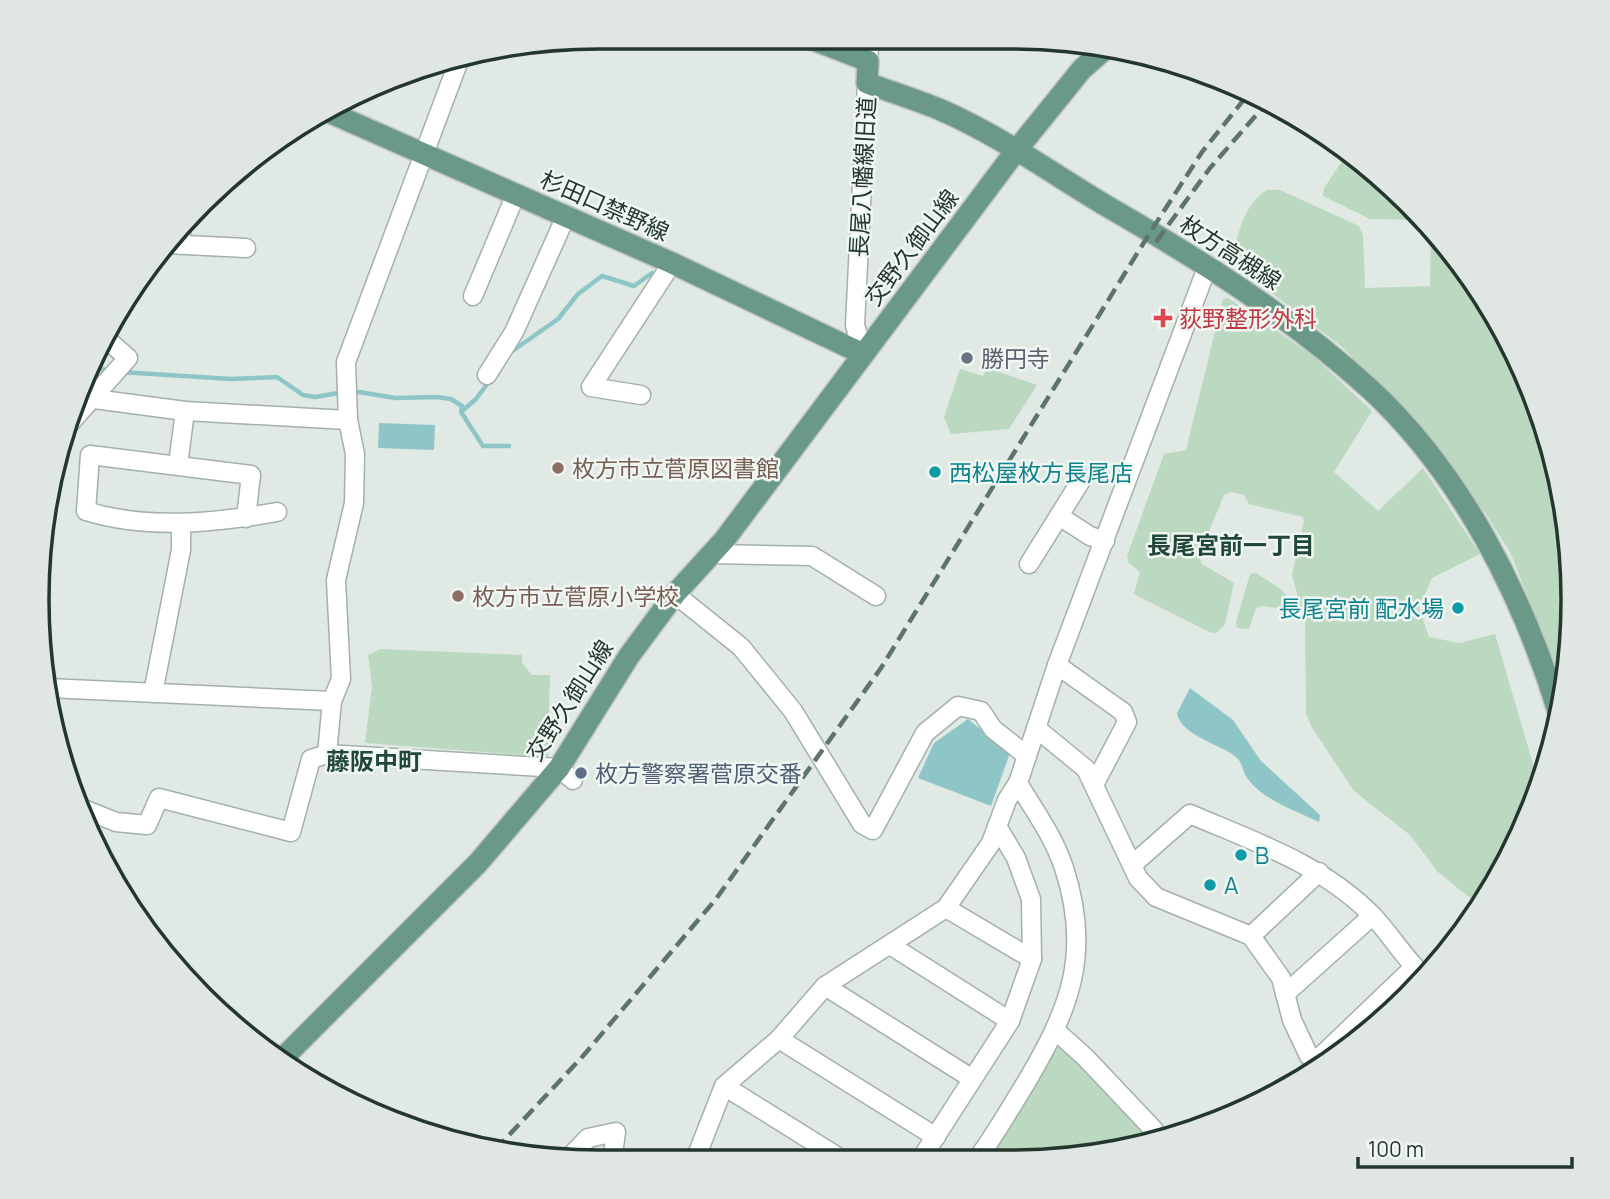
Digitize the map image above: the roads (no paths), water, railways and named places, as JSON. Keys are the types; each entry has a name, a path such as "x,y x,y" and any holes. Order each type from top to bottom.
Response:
{"main road":[{"name":"枚方高槻線","path":"827,49 1015,152 1208,265 1314,340 1372,391 1425,451 1462,502 1495,558 1527,621 1553,692"},
{"name":"交野久御山線","path":"288,1053 566,774 629,656 676,594 711,554 1015,152 1093,56"},
{"name":"杉田口禁野線","path":"337,116 672,263 863,354"}],"street":[{"name":"長尾八幡線旧道","path":"863,354 855,325 869,49"},
{"path":"327,754 332,701 341,678 336,580 354,503 355,454 348,420 346,362 456,68"},
{"path":"473,296 516,194"},
{"path":"487,374 514,332 566,216"},
{"path":"180,244 246,248"},
{"path":"641,395 591,387 672,263"},
{"path":"699,1150 724,1086 779,1039 825,986 946,908 992,843 997,826 1018,783 1057,665 1208,265"},
{"path":"89,395 128,358 112,344"},
{"path":"87,398 185,411 348,420"},
{"path":"178,465 185,411"},
{"path":"246,518 251,475 90,456 86,511 181,524 246,518 277,512"},
{"path":"1029,564 1082,479"},
{"path":"1059,516 1090,536 1105,541"},
{"path":"153,693 181,550 181,524"},
{"path":"711,554 812,556 876,596"},
{"path":"676,594 747,655 793,711 862,824 873,830 925,733 958,706 981,711 993,729 1027,756"},
{"path":"1057,665 1123,712 1128,722 1094,785"},
{"path":"57,688 332,701"},
{"path":"1036,728 1087,769 1138,878 1156,897 1251,936 1281,978 1292,1020 1309,1056 1316,1057"},
{"path":"92,812 116,822 148,825 159,797 291,832 311,760 327,754 566,774"},
{"path":"983,1150 1056,1031 1075,976 1077,925 1064,866 1050,836 1018,783"},
{"path":"1132,865 1190,814 1301,861 1319,873 1372,916 1417,970"},
{"path":"927,1150 1010,1021 1032,959 1031,899 1016,858 997,826"},
{"path":"1251,936 1319,873"},
{"path":"946,908 1032,959"},
{"path":"1285,994 1372,916"},
{"path":"890,945 1010,1021"},
{"path":"825,986 971,1078"},
{"path":"1341,1040 1382,1005"},
{"path":"1056,1031 1085,1057 1154,1131"},
{"path":"779,1039 936,1137"},
{"path":"724,1086 827,1150"},
{"path":"577,1149 588,1138 616,1132 614,1150"}],"water":[{"path":"379,423 435,425 434,450 378,448"},
{"path":"1190,688 1233,720 1261,761 1320,815 1319,822 1279,804 1260,791 1246,776 1236,757 1186,728 1177,713"},
{"path":"968,719 1010,753 991,806 918,778 934,743"}],"waterway":[{"path":"511,352 558,319 578,294 602,276 634,286 652,273"},
{"path":"100,369 109,370"},
{"path":"121,372 231,379 277,377 303,395 315,397 344,392"},
{"path":"462,411 476,399 491,379"},
{"path":"352,391 396,398 451,399 462,406 461,412 483,446 509,446"}],"railway":[{"path":"504,1141 583,1056 716,899 881,668 1151,231 1202,152 1243,101"},
{"path":"1156,242 1210,168 1261,110"}],"place":[{"name":"荻野整形外科","path":"1163,318"},
{"name":"勝円寺","path":"967,358"},
{"name":"枚方市立菅原図書館","path":"558,468"},
{"name":"西松屋枚方長尾店","path":"935,472"},
{"name":"枚方市立菅原小学校","path":"458,596"},
{"name":"長尾宮前 配水場","path":"1458,608"},
{"name":"枚方警察署菅原交番","path":"581,773"},
{"name":"B","path":"1241,855"},
{"name":"A","path":"1210,885"}],"district":[{"name":"長尾宮前一丁目","path":"1231,544"},
{"name":"藤阪中町","path":"374,760"}]}
